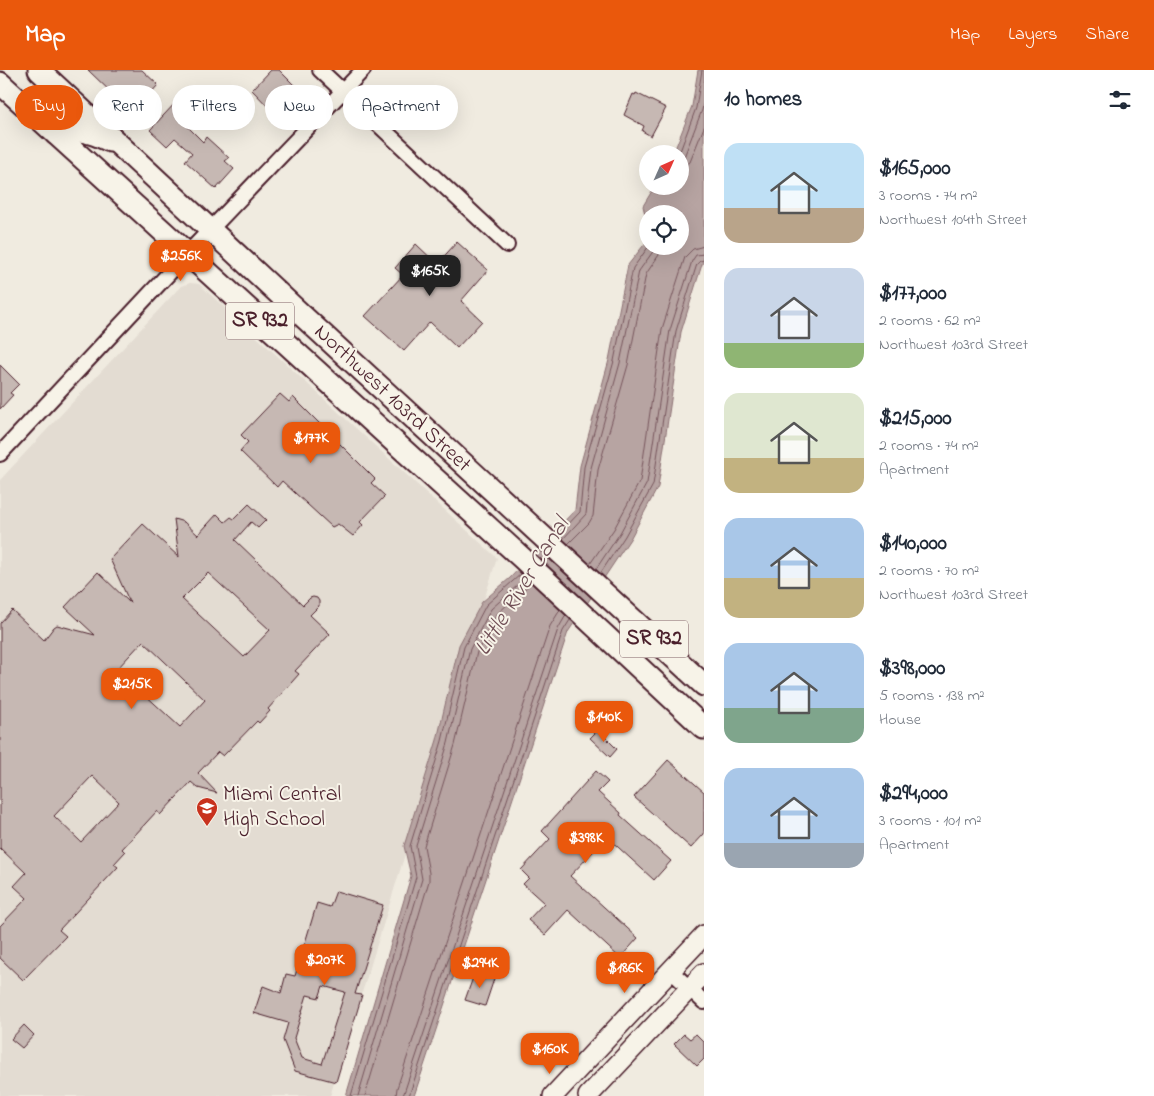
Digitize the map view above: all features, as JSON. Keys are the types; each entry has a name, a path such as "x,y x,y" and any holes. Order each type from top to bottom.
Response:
{"main road":[{"name":"Northwest 103rd Street","path":"39,70 704,685"},
{"name":"Northwest 103rd Street","path":"0,83 522,558 704,728"},
{"path":"56,134 74,130 90,131 122,146"},
{"path":"553,1096 704,935"},
{"path":"588,1096 704,973"},
{"path":"616,1028 635,1047"}],"street":[{"path":"320,70 507,245"},
{"path":"0,454 210,229 363,70"},
{"path":"671,971 704,1002"}],"shaded area":[{"name":"Miami Central High School","path":"190,283 199,284 497,558 330,1096 0,1096 0,480 181,286"}],"water":[{"name":"Little River Canal","path":"698,70 704,70 704,258 681,332 658,487 630,539 568,632 414,1096 346,1096 411,876 404,846 437,740 459,645 482,602 510,578 575,510 580,466 609,360 628,265 639,251 639,255 689,255 689,205 644,205 650,195 689,195 689,145 677,145 692,106"}],"building":[{"path":"88,70 142,70 158,85 104,85"},
{"path":"271,70 279,70 294,85 265,85 265,103 255,93 255,87"},
{"path":"636,93 666,108 651,136 642,131 644,126 624,115 633,94 635,95"},
{"path":"172,106 172,130 191,130 203,142 206,137 229,158 225,161 234,169 216,189 185,161 192,153 175,138 167,146 150,130 162,130 162,117"},
{"path":"457,242 488,270 461,301 482,321 457,348 430,322 404,351 365,316 403,275 395,268 416,244 437,264"},
{"path":"0,365 19,384 10,393 13,395 0,409"},
{"path":"280,394 289,402 293,397 375,479 371,483 385,496 360,522 363,525 353,536 338,524 332,527 282,481 277,487 240,451 248,442 241,435"},
{"path":"249,504 266,520 258,528 251,522 235,540 303,605 310,598 317,598 319,606 310,615 330,634 295,671 299,674 268,709 270,711 259,723 257,721 223,756 218,752 198,773 217,793 198,788 191,782 160,815 157,811 122,849 125,852 114,864 118,867 59,930 66,936 23,980 0,958 0,926 27,898 14,886 26,873 0,848 0,623 12,610 44,640 57,625 95,635 65,607 98,572 130,603 110,559 143,524 179,557 174,519 184,522 198,535 217,514 225,522 231,517 234,519","holes":["208,573 270,630 244,657 182,599","143,641 205,700 180,727 117,669","92,776 119,802 81,842 54,816"]},
{"path":"598,730 617,749 610,757 590,738"},
{"path":"668,760 704,792 704,834 691,848 634,797"},
{"path":"596,771 608,782 598,792 621,813 620,815 671,861 654,880 607,837 570,876 638,938 620,958 568,910 545,935 528,920 544,903 523,884 529,878 521,870 550,839 542,831"},
{"path":"336,891 383,905 355,994 362,995 336,1082 295,1071 283,1040 288,1023 254,1013 263,986 281,993 286,974 295,976 317,903 330,907","holes":["323,986 345,992 322,1064 302,1058 294,1038 307,995 319,998"]},
{"path":"475,972 494,979 485,1006 465,1000"},
{"path":"24,1025 34,1035 22,1048 11,1039"},
{"path":"684,1034 690,1039 696,1034 704,1042 704,1059 697,1066 674,1044"}],"place":[{"name":"Miami Central High School","path":"207,827"}]}
